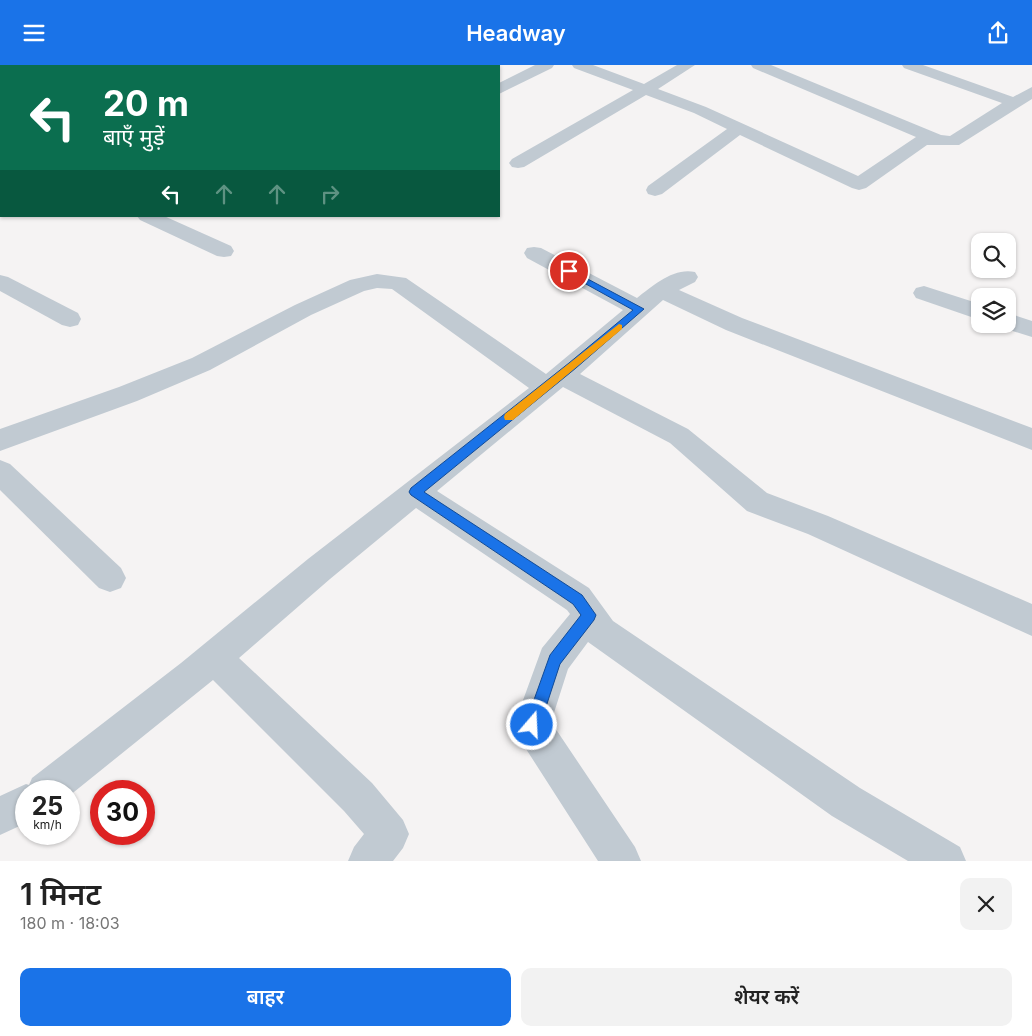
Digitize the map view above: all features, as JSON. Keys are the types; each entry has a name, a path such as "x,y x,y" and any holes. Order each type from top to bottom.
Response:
{"street":[{"path":"500,88 547,65"},
{"path":"579,65 700,110 858,184 923,141 953,141 1032,92"},
{"path":"518,163 688,65"},
{"path":"758,65 940,141"},
{"path":"909,65 1016,103"},
{"path":"655,190 738,128"},
{"path":"149,217 224,251"},
{"path":"534,253 639,309"},
{"path":"59,780 554,381 661,290 687,277"},
{"path":"0,440 119,397 192,368 303,310 358,285 377,281 398,283 554,381 680,437 757,502 818,525 1032,620"},
{"path":"0,282 70,319"},
{"path":"661,290 734,324 1032,439"},
{"path":"924,293 971,309"},
{"path":"1016,324 1032,329"},
{"path":"0,472 110,578"},
{"path":"415,492 578,599 601,632 846,802 946,861"},
{"path":"589,615 554,659 532,725 621,861"},
{"path":"213,657 358,797 389,833 368,861"},
{"path":"0,816 15,808"}],"slow traffic":[{"path":"509,417 619,327"}],"route":[{"path":"532,725 554,659 589,615 578,599 415,492 573,366 639,309 569,271"}]}
